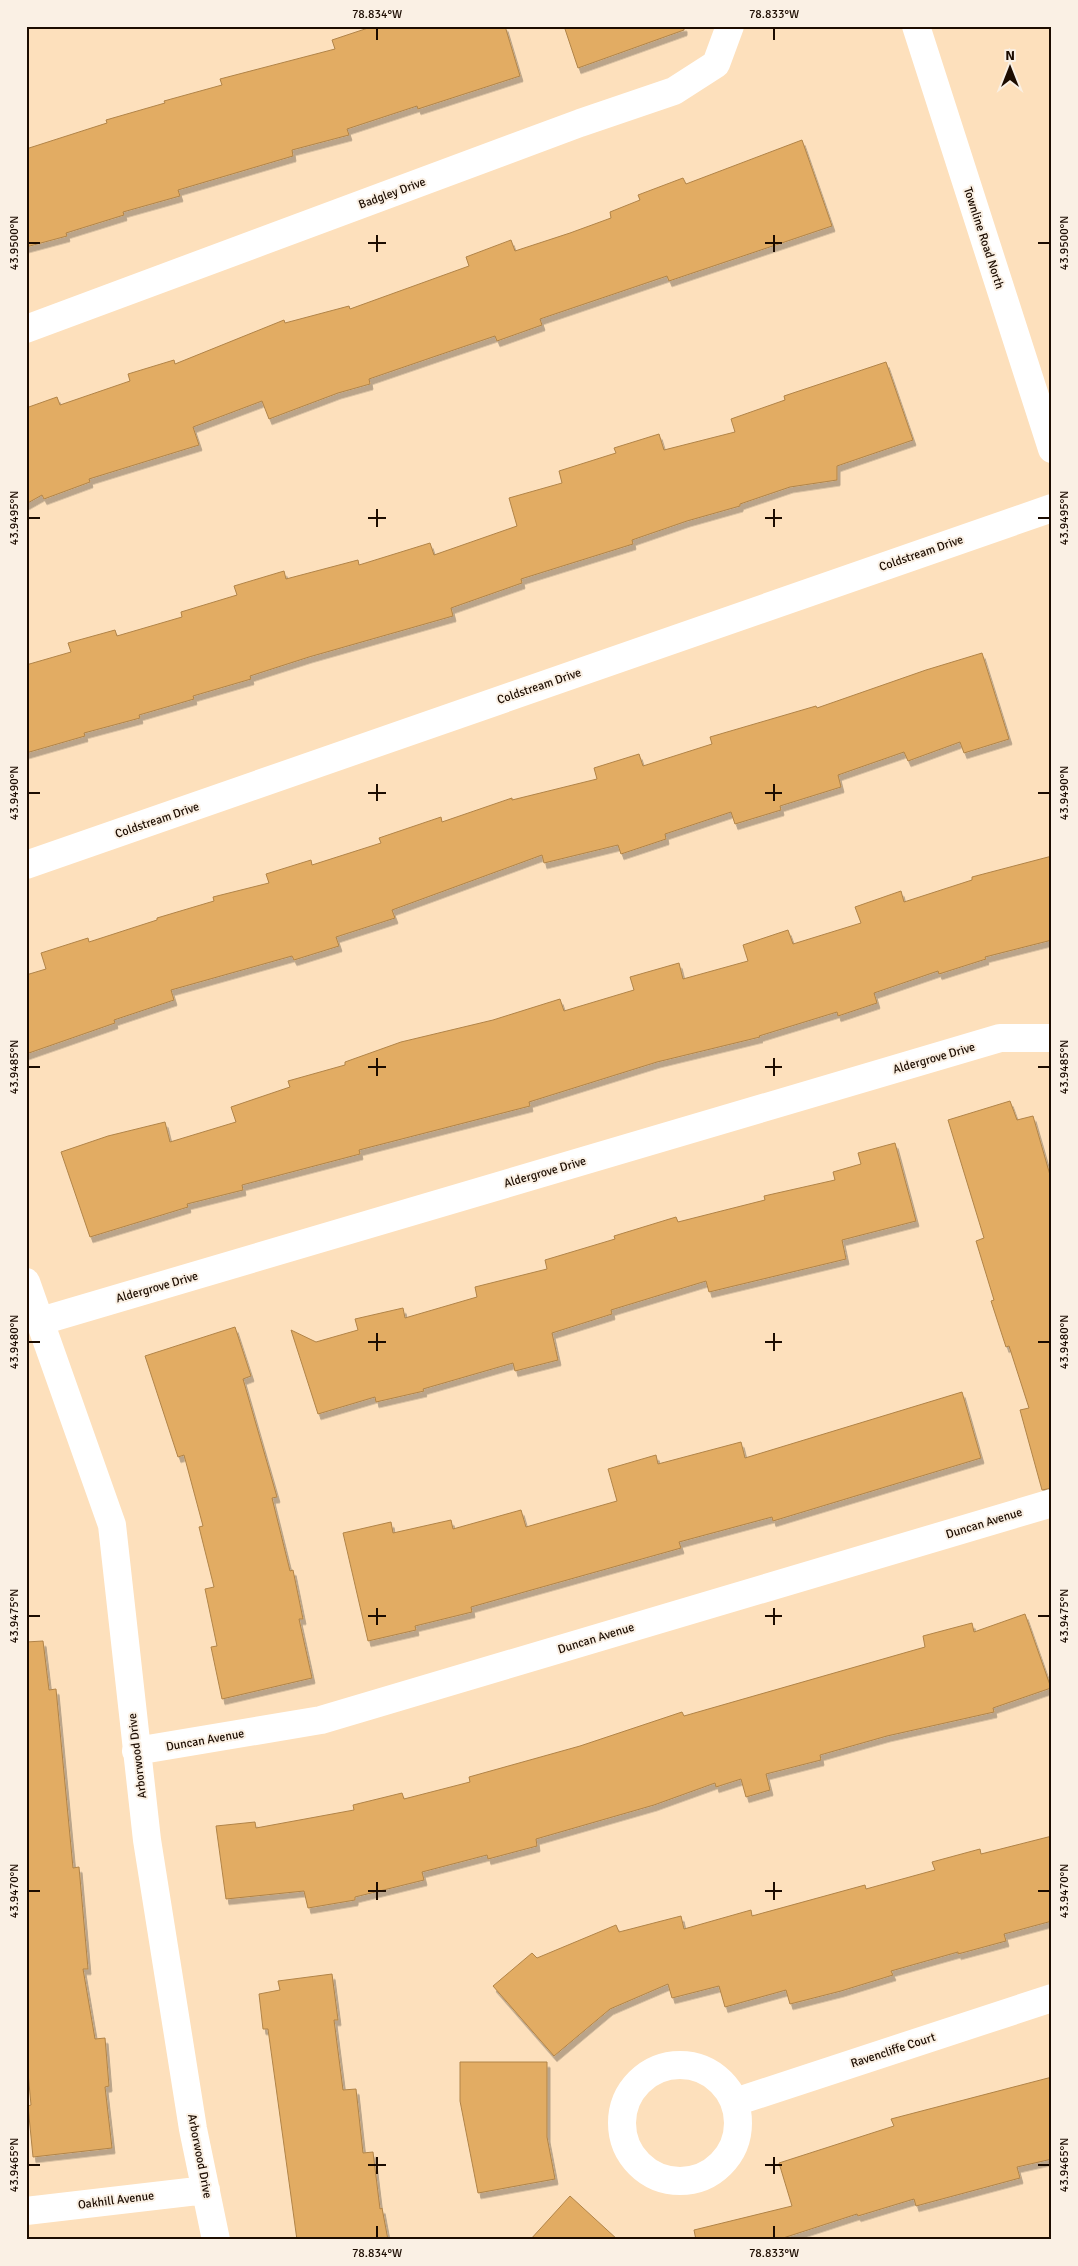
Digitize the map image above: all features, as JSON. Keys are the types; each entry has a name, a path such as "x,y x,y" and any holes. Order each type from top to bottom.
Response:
{"street":[{"name":"Badgley Drive","path":"26,329 674,91 716,64 730,26"},
{"name":"Townline Road North","path":"916,26 1052,449"},
{"name":"Coldstream Drive","path":"26,865 1052,508"},
{"name":"Aldergrove Drive","path":"41,1322 1000,1038 1052,1038"},
{"name":"Arborwood Drive","path":"26,1282 112,1525 147,1840 192,2120 216,2240"},
{"name":"Duncan Avenue","path":"136,1751 321,1720 1052,1503"},
{"name":"Ravencliffe Court","path":"735,2102 1052,1998"},
{"path":"673,2066 692,2066 710,2073 725,2086 735,2102 739,2121 736,2140 728,2157 714,2171 696,2179 678,2181 659,2178 642,2168 630,2153 623,2135 622,2116 628,2097 639,2082 654,2071 673,2066"},
{"name":"Oakhill Avenue","path":"26,2211 206,2190"}],"building":[{"path":"374,26 505,26 520,76 418,109 417,106 347,129 349,135 292,150 293,156 178,190 180,196 123,212 124,215 66,233 67,236 26,247 26,149 107,123 106,120 165,103 164,101 222,85 220,79 335,49 332,40"},
{"path":"564,26 684,26 684,30 578,68"},
{"path":"802,140 832,226 669,281 667,276 540,319 542,325 497,341 495,336 369,379 370,384 338,393 269,419 262,401 193,427 199,445 89,479 90,482 44,499 42,495 26,504 26,408 57,397 60,405 130,381 128,374 174,360 175,364 284,320 285,323 349,306 350,309 469,266 466,257 511,240 515,251 570,233 611,218 610,212 640,200 638,195 683,178 686,184"},
{"path":"886,362 913,440 837,466 837,480 790,487 740,504 740,506 687,521 632,540 633,544 521,579 522,583 451,608 453,616 309,657 250,676 251,679 193,696 194,699 139,715 140,718 84,733 85,736 26,753 26,665 71,652 68,643 115,630 117,636 182,617 181,612 237,595 234,586 284,571 286,579 358,560 359,565 430,543 434,555 517,526 509,498 562,483 559,471 616,453 614,448 659,434 664,450 735,432 731,419 785,400 784,396"},
{"path":"982,653 1009,739 964,753 960,742 908,761 904,752 838,775 841,787 780,806 781,810 735,824 731,812 665,834 666,839 621,854 618,845 544,863 542,855 392,910 395,918 336,937 339,946 294,960 292,956 171,990 174,1000 114,1020 115,1023 26,1054 26,975 46,969 41,953 88,938 89,942 157,920 157,918 214,901 213,897 269,883 266,874 311,860 312,865 381,843 379,838 441,817 442,822 512,798 512,800 597,779 594,768 639,754 643,766 712,744 710,737 816,706 817,708 926,670"},
{"path":"1052,856 1052,940 985,957 986,959 939,974 938,971 874,993 877,1003 838,1016 837,1012 760,1037 657,1062 529,1102 530,1106 359,1150 360,1154 242,1185 243,1190 187,1204 188,1207 90,1237 61,1152 108,1136 165,1122 170,1142 236,1122 231,1107 290,1087 288,1081 345,1065 345,1062 401,1042 493,1020 560,999 564,1011 634,990 630,977 679,963 683,979 748,961 743,945 788,930 793,944 861,923 855,907 901,891 904,902 972,880 972,877"},
{"path":"1010,1101 1017,1120 1033,1116 1052,1182 1052,1488 1042,1490 1020,1410 1029,1408 1009,1346 1006,1347 991,1301 994,1300 976,1241 984,1238 948,1120"},
{"path":"895,1143 916,1221 842,1240 846,1259 709,1292 706,1281 611,1310 612,1314 552,1333 558,1360 515,1371 513,1363 423,1389 424,1391 376,1402 375,1397 318,1414 291,1330 316,1342 358,1330 355,1319 403,1308 405,1318 477,1297 475,1287 547,1269 545,1260 615,1239 614,1236 676,1217 678,1222 765,1200 764,1196 835,1180 833,1172 861,1164 858,1153"},
{"path":"235,1327 251,1376 243,1379 277,1497 272,1498 290,1571 293,1570 303,1619 299,1619 312,1678 222,1699 211,1647 217,1646 205,1589 214,1587 199,1527 203,1526 184,1455 178,1457 145,1356"},
{"path":"962,1392 981,1458 773,1521 772,1517 679,1542 681,1548 471,1607 472,1612 415,1626 416,1630 368,1641 343,1533 391,1522 393,1533 451,1520 453,1529 521,1510 526,1527 617,1501 608,1469 656,1455 658,1464 741,1442 745,1458"},
{"path":"1025,1614 1051,1688 993,1708 994,1712 887,1736 820,1755 821,1760 766,1774 770,1790 746,1797 741,1779 716,1787 715,1783 654,1805 536,1839 537,1846 488,1859 487,1855 422,1872 424,1880 355,1897 355,1900 308,1908 304,1891 226,1899 216,1826 255,1822 256,1828 354,1810 353,1805 402,1793 404,1799 470,1782 469,1777 580,1746 682,1712 684,1716 925,1647 923,1636 972,1623 974,1632"},
{"path":"43,1641 49,1690 56,1689 73,1868 79,1867 88,1969 83,1969 95,2039 105,2038 109,2086 105,2087 112,2148 33,2157 28,2106 31,2105 26,2051 26,1642"},
{"path":"1052,1836 1052,1921 1004,1934 1006,1941 891,1971 893,1975 841,1991 790,2004 786,1990 725,2007 719,1986 672,1998 668,1984 610,2009 554,2056 493,1986 532,1953 537,1958 616,1925 619,1932 681,1916 684,1929 751,1910 752,1916 865,1885 866,1889 935,1870 932,1862 980,1849 981,1854"},
{"path":"332,1974 338,2020 334,2020 343,2090 356,2089 363,2153 373,2152 380,2209 382,2208 388,2240 297,2240 268,2029 263,2029 259,1994 280,1990 278,1981"},
{"path":"460,2062 547,2062 547,2137 555,2179 478,2193 460,2101"},
{"path":"1052,2077 1052,2159 1017,2167 1020,2178 916,2206 914,2199 858,2216 857,2214 777,2240 696,2240 694,2230 792,2206 779,2163 894,2126 891,2119"},
{"path":"570,2196 618,2240 530,2240"}]}
